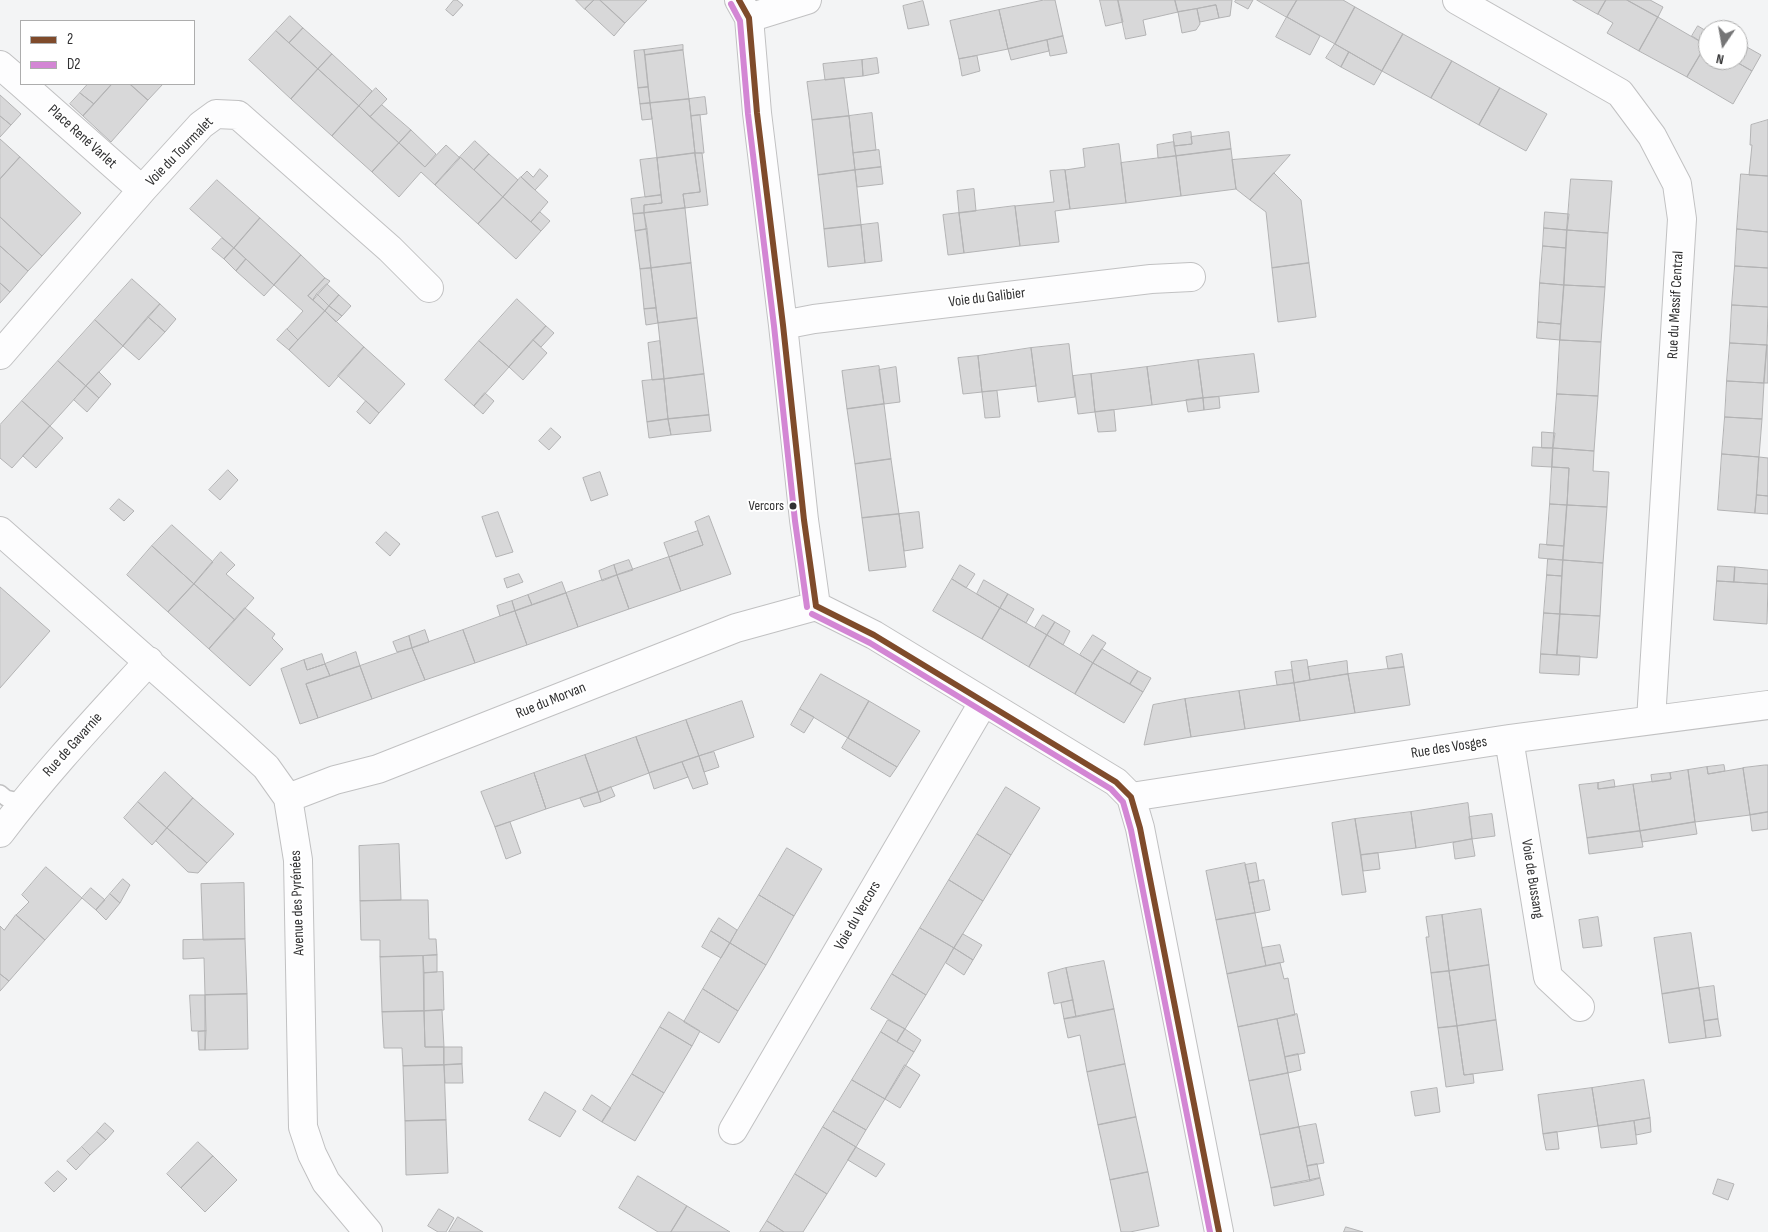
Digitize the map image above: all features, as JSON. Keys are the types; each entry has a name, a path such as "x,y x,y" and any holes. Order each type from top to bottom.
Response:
{"street":[{"path":"807,0 744,9 783,325 804,520 816,606 874,635 1116,782 1131,797 1140,828 1219,1232"},
{"name":"Rue du Massif Central","path":"1457,0 1620,94 1652,136 1677,184 1682,219 1651,720"},
{"name":"Place René Varlet","path":"0,65 20,83"},
{"name":"Place René Varlet","path":"22,85 142,190"},
{"name":"Voie du Tourmalet","path":"0,355 142,190 201,125 216,114 238,115 390,248 428,288"},
{"name":"Voie du Galibier","path":"783,325 824,318 1151,278 1192,277"},
{"name":"Avenue des Pyrénées","path":"0,531 149,661 266,767 288,798 298,860 303,1127 312,1154 326,1182 368,1232"},
{"name":"Rue du Morvan","path":"288,798 335,780 378,769 736,628 816,606"},
{"name":"Rue de Gavarnie","path":"0,833 12,797 68,748 149,661"},
{"name":"Voie du Vercors","path":"733,1130 984,703"},
{"name":"Rue des Vosges","path":"1131,797 1509,739 1768,705"},
{"name":"Voie de Bussang","path":"1509,739 1548,977 1580,1007"}],"building":[{"path":"454,0 463,5 453,16 446,10"},
{"path":"576,0 594,0 585,9"},
{"path":"594,0 600,0 625,23 614,36 585,9"},
{"path":"600,0 647,0 625,23"},
{"path":"1044,0 1055,0 1063,36 1008,49 999,10"},
{"path":"1100,0 1118,0 1123,22 1106,26"},
{"path":"1118,0 1175,0 1178,12 1143,20 1146,35 1126,39"},
{"path":"1175,0 1232,0 1230,16 1219,18 1216,5 1178,12"},
{"path":"1236,0 1253,0 1248,9 1235,2"},
{"path":"1257,0 1297,0 1287,17"},
{"path":"1297,0 1343,0 1355,7 1335,44 1287,17"},
{"path":"1573,0 1606,0 1598,14"},
{"path":"1606,0 1627,0 1658,17 1639,51 1607,33 1613,23 1598,14"},
{"path":"1627,0 1650,0 1663,7 1658,17"},
{"path":"923,1 929,25 908,29 903,6"},
{"path":"1216,5 1219,18 1200,22 1197,9"},
{"path":"1355,7 1403,34 1382,71 1335,44"},
{"path":"1197,9 1200,24 1196,30 1182,33 1178,12"},
{"path":"999,10 1008,49 959,59 950,21"},
{"path":"290,16 303,28 289,43 276,31"},
{"path":"1287,17 1320,36 1310,55 1276,37"},
{"path":"1658,17 1698,40 1698,58 1687,77 1639,51"},
{"path":"1698,26 1698,40 1692,36"},
{"path":"303,28 332,54 318,69 289,43"},
{"path":"276,31 318,69 291,99 249,60"},
{"path":"1403,34 1452,61 1431,98 1382,71"},
{"path":"1063,36 1067,53 1050,56 1047,40"},
{"path":"1047,40 1049,51 1011,60 1008,49"},
{"path":"1335,44 1349,52 1341,67 1326,58"},
{"path":"683,45 683,50 645,55 644,50"},
{"path":"1748,48 1761,55 1752,71 1748,69"},
{"path":"644,50 648,87 638,88 634,51"},
{"path":"683,50 689,99 650,103 645,55"},
{"path":"1349,52 1382,71 1374,85 1341,67"},
{"path":"332,54 372,91 359,106 318,69"},
{"path":"977,56 980,71 962,76 959,59"},
{"path":"877,58 879,73 863,76 862,60"},
{"path":"1698,58 1698,70 1748,69 1752,71 1733,104 1687,77"},
{"path":"862,60 863,76 825,80 823,64"},
{"path":"1452,61 1500,88 1479,125 1431,98"},
{"path":"318,69 359,106 332,136 291,99"},
{"path":"844,78 849,116 812,120 807,82"},
{"path":"87,85 111,85 94,104 80,93"},
{"path":"111,85 131,85 148,100 111,142 83,116"},
{"path":"131,85 162,85 148,100"},
{"path":"648,87 650,103 640,104 638,88"},
{"path":"376,88 387,99 370,117 359,106"},
{"path":"1500,88 1547,114 1526,151 1479,125"},
{"path":"80,93 94,104 83,116 70,104"},
{"path":"0,95 21,114 11,125 0,116"},
{"path":"705,97 707,114 691,116 689,99"},
{"path":"689,99 695,153 657,158 650,103"},
{"path":"650,103 652,119 642,120 640,104"},
{"path":"382,105 411,130 399,143 370,117"},
{"path":"359,106 399,143 372,172 332,136"},
{"path":"872,113 876,150 853,153 849,116"},
{"path":"700,115 704,153 695,153 691,116"},
{"path":"0,116 11,125 0,137"},
{"path":"849,116 855,170 818,175 812,120"},
{"path":"1768,120 1768,176 1749,175 1752,145 1750,145 1751,125"},
{"path":"411,130 436,154 425,167 399,143"},
{"path":"1191,132 1192,144 1174,146 1173,135"},
{"path":"1229,132 1231,149 1176,156 1174,146 1192,144 1191,137"},
{"path":"0,139 20,157 0,179"},
{"path":"475,141 489,154 474,170 460,157"},
{"path":"1174,142 1176,156 1158,158 1157,145"},
{"path":"399,143 425,167 446,145 460,158 435,185 421,172 399,197 372,172"},
{"path":"1119,144 1126,203 1070,209 1065,170 1085,167 1083,149"},
{"path":"1231,149 1236,189 1181,196 1176,156"},
{"path":"879,150 881,167 855,170 853,153"},
{"path":"695,153 702,153 708,205 685,208 683,194 700,192"},
{"path":"695,153 700,192 683,194 685,208 644,213 644,205 662,203 657,158"},
{"path":"489,154 518,180 503,197 474,170"},
{"path":"1290,155 1250,200 1236,189 1232,160"},
{"path":"1176,156 1181,196 1126,203 1121,163"},
{"path":"20,157 81,213 42,256 0,217 0,179"},
{"path":"460,157 503,197 478,224 435,185"},
{"path":"657,158 661,195 645,197 640,160"},
{"path":"881,167 883,184 857,187 855,170"},
{"path":"540,169 548,176 535,190 521,177 527,171 533,177"},
{"path":"855,170 861,225 824,229 818,175"},
{"path":"1065,170 1070,209 1055,211 1059,242 1020,246 1015,206 1054,202 1050,171"},
{"path":"1274,173 1301,200 1309,263 1272,268 1266,212 1250,200"},
{"path":"1741,174 1768,176 1768,232 1737,229"},
{"path":"521,177 548,202 531,222 503,197"},
{"path":"1571,179 1612,181 1608,233 1567,230"},
{"path":"217,180 260,218 234,248 190,209"},
{"path":"974,189 976,211 959,213 957,191"},
{"path":"661,195 662,203 644,205 644,213 633,214 631,199"},
{"path":"503,197 541,231 516,259 478,224"},
{"path":"1015,206 1020,246 964,253 959,213"},
{"path":"685,208 691,263 651,268 644,213"},
{"path":"540,212 550,221 541,231 531,222"},
{"path":"1545,212 1569,214 1567,230 1544,228"},
{"path":"644,213 647,229 635,231 633,214"},
{"path":"959,213 964,253 948,255 943,215"},
{"path":"0,217 42,256 28,271 0,246"},
{"path":"260,218 301,255 274,285 234,248"},
{"path":"878,223 882,261 865,263 861,225"},
{"path":"861,225 865,263 828,267 824,229"},
{"path":"1544,228 1567,230 1566,248 1543,246"},
{"path":"647,229 651,268 640,269 635,231"},
{"path":"1737,229 1768,232 1768,268 1735,266"},
{"path":"1567,230 1608,233 1605,287 1564,285"},
{"path":"222,238 234,248 224,259 212,249"},
{"path":"0,246 28,271 10,292 0,283"},
{"path":"1543,246 1566,248 1564,285 1540,283"},
{"path":"234,248 246,259 236,271 224,259"},
{"path":"301,255 325,278 308,296 325,311 298,340 287,329 303,311 274,285"},
{"path":"246,259 274,285 264,296 236,271"},
{"path":"691,263 697,318 658,323 651,268"},
{"path":"1309,263 1316,317 1278,322 1272,268"},
{"path":"1735,266 1768,268 1768,307 1732,305"},
{"path":"651,268 656,308 644,309 640,269"},
{"path":"325,278 330,281 313,300 308,296"},
{"path":"132,279 160,304 123,346 95,320"},
{"path":"0,283 10,292 0,303"},
{"path":"1540,283 1564,285 1561,324 1538,322"},
{"path":"327,284 339,295 329,306 317,294"},
{"path":"1564,285 1605,287 1601,342 1560,340"},
{"path":"317,294 329,306 325,311 313,300"},
{"path":"339,295 351,306 342,316 329,306"},
{"path":"517,299 546,326 509,367 479,341"},
{"path":"160,304 176,319 165,332 148,317"},
{"path":"1732,305 1768,307 1767,345 1730,343"},
{"path":"329,306 342,316 336,322 325,311"},
{"path":"656,308 658,323 646,325 644,309"},
{"path":"325,311 364,347 329,387 289,350"},
{"path":"148,317 165,332 139,360 123,346"},
{"path":"697,318 704,374 664,379 658,323"},
{"path":"95,320 123,346 86,386 58,361"},
{"path":"1538,322 1561,324 1560,340 1537,338"},
{"path":"546,326 554,333 541,347 533,340"},
{"path":"287,329 298,340 289,350 277,340"},
{"path":"533,340 547,353 523,380 509,367"},
{"path":"1560,340 1601,342 1598,396 1557,394"},
{"path":"479,341 509,367 474,406 445,380"},
{"path":"660,341 664,379 652,380 648,343"},
{"path":"1730,343 1767,345 1764,383 1727,381"},
{"path":"1069,344 1075,397 1038,402 1031,348"},
{"path":"1767,345 1768,383 1764,383"},
{"path":"364,347 405,384 379,413 338,376"},
{"path":"1031,348 1036,386 982,392 978,356"},
{"path":"1254,354 1259,392 1203,398 1198,360"},
{"path":"978,356 982,392 963,394 958,358"},
{"path":"1198,360 1203,398 1152,405 1147,367"},
{"path":"58,361 86,386 50,426 22,401"},
{"path":"879,366 884,404 847,409 842,371"},
{"path":"896,367 900,402 884,404 879,370"},
{"path":"1147,367 1152,405 1095,412 1091,374"},
{"path":"99,372 111,384 99,398 86,386"},
{"path":"704,374 709,415 668,419 664,379"},
{"path":"1091,374 1095,412 1078,414 1073,376"},
{"path":"664,379 668,419 647,422 642,381"},
{"path":"1727,381 1764,383 1762,419 1725,417"},
{"path":"86,386 99,398 87,412 74,400"},
{"path":"997,391 1000,417 985,418 982,392"},
{"path":"485,393 494,401 483,414 474,406"},
{"path":"1557,394 1598,396 1594,451 1553,448"},
{"path":"1219,397 1220,408 1204,410 1203,398"},
{"path":"1203,398 1204,410 1188,412 1186,400"},
{"path":"22,401 50,426 12,468 0,458 0,425"},
{"path":"366,401 379,413 370,424 357,412"},
{"path":"884,404 891,459 855,464 847,409"},
{"path":"1114,410 1116,431 1098,432 1095,412"},
{"path":"709,415 711,431 671,435 668,419"},
{"path":"1725,417 1762,419 1759,457 1722,454"},
{"path":"668,419 671,435 649,438 647,422"},
{"path":"50,426 63,438 36,468 23,456"},
{"path":"551,428 561,437 549,450 539,441"},
{"path":"1542,432 1555,433 1553,448 1542,448"},
{"path":"1533,447 1553,448 1552,467 1532,466"},
{"path":"1553,448 1594,451 1593,471 1609,472 1607,507 1567,505 1569,468 1552,467"},
{"path":"1722,454 1759,457 1755,513 1718,510"},
{"path":"1759,457 1768,458 1768,496 1757,495"},
{"path":"891,459 899,514 862,518 855,464"},
{"path":"1552,467 1569,468 1567,505 1550,504"},
{"path":"228,470 238,480 220,500 209,490"},
{"path":"600,472 608,495 591,501 583,478"},
{"path":"1757,495 1768,496 1768,514 1755,513"},
{"path":"119,499 134,511 124,521 110,509"},
{"path":"1550,504 1567,505 1564,546 1547,545"},
{"path":"1567,505 1607,507 1603,563 1563,560"},
{"path":"498,512 513,552 496,557 482,517"},
{"path":"919,512 923,548 904,551 899,514"},
{"path":"899,514 906,567 869,571 862,518"},
{"path":"709,516 731,574 681,591 669,557 703,545 695,522"},
{"path":"172,525 213,562 194,584 152,546"},
{"path":"698,531 703,545 669,557 664,543"},
{"path":"386,532 400,544 390,556 376,543"},
{"path":"1540,544 1564,546 1563,560 1539,558"},
{"path":"152,546 194,584 168,612 127,575"},
{"path":"221,552 235,565 226,574 254,598 235,620 194,584"},
{"path":"669,557 681,591 629,609 617,575"},
{"path":"1548,559 1563,560 1562,576 1547,575"},
{"path":"629,560 633,570 617,575 614,565"},
{"path":"1563,560 1603,563 1600,616 1560,614"},
{"path":"614,565 617,575 602,581 599,571"},
{"path":"960,565 975,574 966,588 952,579"},
{"path":"1718,566 1735,567 1734,582 1717,581"},
{"path":"1735,567 1768,570 1768,584 1734,582"},
{"path":"519,574 523,582 507,588 504,579"},
{"path":"617,575 629,609 578,627 566,593"},
{"path":"1547,575 1562,576 1560,614 1544,613"},
{"path":"952,579 1000,608 982,639 933,611"},
{"path":"984,580 1008,594 1000,608 977,594"},
{"path":"1717,581 1768,584 1767,624 1714,620"},
{"path":"562,582 566,593 532,605 528,595"},
{"path":"194,584 235,620 209,649 168,612"},
{"path":"0,587 50,631 0,688"},
{"path":"566,593 578,627 527,645 515,611"},
{"path":"1008,594 1034,609 1026,623 1000,608"},
{"path":"528,595 532,605 515,611 512,601"},
{"path":"512,601 515,611 500,616 497,606"},
{"path":"245,608 275,634 272,638 283,649 250,686 209,649"},
{"path":"1000,608 1047,635 1029,667 982,639"},
{"path":"515,611 527,645 475,663 463,630"},
{"path":"1544,613 1560,614 1557,655 1541,654"},
{"path":"1560,614 1600,616 1597,658 1557,655"},
{"path":"1043,615 1055,622 1047,635 1035,628"},
{"path":"1055,622 1070,631 1063,645 1047,635"},
{"path":"425,630 429,642 412,648 409,636"},
{"path":"463,630 475,663 425,680 412,648"},
{"path":"1047,635 1093,663 1075,694 1029,667"},
{"path":"1093,635 1106,643 1093,663 1080,655"},
{"path":"409,636 412,648 397,652 393,642"},
{"path":"412,648 425,680 372,699 360,666"},
{"path":"1102,649 1138,671 1130,684 1093,663"},
{"path":"356,652 360,666 330,676 325,664"},
{"path":"322,654 325,664 307,670 304,660"},
{"path":"1402,654 1404,667 1388,669 1386,657"},
{"path":"1541,654 1580,656 1579,675 1540,673"},
{"path":"304,660 307,670 325,664 330,676 306,684 318,718 300,724 281,669"},
{"path":"1307,660 1310,680 1294,683 1291,662"},
{"path":"1347,661 1348,674 1310,680 1308,667"},
{"path":"1093,663 1143,692 1124,723 1075,694"},
{"path":"360,666 372,699 318,718 306,684"},
{"path":"1404,667 1410,705 1355,713 1348,674"},
{"path":"1292,670 1294,683 1277,685 1275,672"},
{"path":"1138,671 1151,678 1143,692 1130,684"},
{"path":"821,674 869,701 848,738 800,709"},
{"path":"1348,674 1355,713 1300,721 1294,683"},
{"path":"1294,683 1300,721 1245,729 1239,691"},
{"path":"1239,691 1245,729 1191,737 1185,699"},
{"path":"1185,699 1191,737 1144,745 1153,705"},
{"path":"742,701 754,737 699,756 686,720"},
{"path":"869,701 920,731 897,767 848,738"},
{"path":"800,709 814,717 804,733 791,725"},
{"path":"686,720 699,756 649,773 636,737"},
{"path":"636,737 649,773 598,792 585,755"},
{"path":"848,738 897,767 890,777 842,748"},
{"path":"714,752 719,767 704,772 699,756"},
{"path":"585,755 598,792 546,809 534,773"},
{"path":"699,756 708,784 693,789 682,762"},
{"path":"682,762 688,777 654,789 649,773"},
{"path":"1724,765 1725,771 1708,774 1707,767"},
{"path":"1768,765 1768,812 1750,815 1743,768"},
{"path":"1707,767 1708,774 1743,768 1750,815 1695,822 1688,770"},
{"path":"1688,770 1695,822 1640,831 1633,784 1671,779 1670,773"},
{"path":"165,772 193,798 167,828 138,802"},
{"path":"534,773 546,809 495,827 481,792"},
{"path":"1670,773 1671,779 1652,782 1651,775"},
{"path":"1614,780 1615,787 1598,789 1598,783"},
{"path":"1598,783 1598,789 1633,784 1640,831 1587,838 1579,785"},
{"path":"611,787 615,796 601,802 598,792"},
{"path":"1006,787 1040,808 1011,855 977,834"},
{"path":"598,792 601,802 584,807 580,798"},
{"path":"193,798 234,834 207,863 167,828"},
{"path":"138,802 167,828 152,845 124,818"},
{"path":"1468,803 1472,839 1416,848 1411,812"},
{"path":"1411,812 1416,848 1361,855 1355,819"},
{"path":"1768,812 1768,829 1752,831 1750,815"},
{"path":"1492,814 1495,836 1472,839 1469,817"},
{"path":"1355,819 1366,892 1342,895 1332,823"},
{"path":"510,822 521,853 506,859 495,827"},
{"path":"1695,822 1697,834 1642,842 1640,831"},
{"path":"167,828 207,863 198,873 188,872 156,841"},
{"path":"1640,831 1643,847 1589,854 1587,838"},
{"path":"977,834 1011,855 983,901 949,880"},
{"path":"1472,839 1475,856 1455,859 1453,843"},
{"path":"399,844 401,900 360,901 359,846"},
{"path":"787,848 822,869 794,916 759,895"},
{"path":"1378,853 1380,869 1363,871 1361,855"},
{"path":"1245,863 1255,913 1216,920 1206,871"},
{"path":"1256,863 1259,881 1249,883 1245,865"},
{"path":"46,867 82,898 45,940 16,915 29,902 22,895"},
{"path":"123,879 130,885 120,903 110,894"},
{"path":"949,880 983,901 954,948 920,928"},
{"path":"1264,880 1270,910 1255,913 1249,883"},
{"path":"244,883 245,939 203,940 201,884"},
{"path":"91,888 105,900 96,910 82,898"},
{"path":"110,894 120,903 106,920 96,910"},
{"path":"759,895 794,916 766,965 730,943"},
{"path":"428,900 429,939 436,939 437,955 380,957 380,940 361,940 360,901"},
{"path":"1481,909 1489,965 1449,971 1442,915"},
{"path":"1255,913 1266,966 1227,974 1216,920"},
{"path":"16,915 45,940 9,981 0,974 0,926 4,930"},
{"path":"1442,915 1449,971 1431,973 1426,937 1429,937 1426,917"},
{"path":"1598,917 1602,946 1583,948 1579,920"},
{"path":"719,918 737,930 730,943 711,931"},
{"path":"920,928 954,948 926,995 892,974"},
{"path":"711,931 730,943 721,958 702,947"},
{"path":"1691,933 1699,988 1662,994 1654,938"},
{"path":"963,934 982,945 973,960 954,948"},
{"path":"245,939 247,994 205,995 204,958 183,959 183,940"},
{"path":"730,943 766,965 738,1011 703,989"},
{"path":"1280,945 1284,962 1266,966 1262,948"},
{"path":"954,948 973,960 964,975 946,963"},
{"path":"437,955 437,972 424,973 423,956"},
{"path":"423,956 424,1011 382,1012 380,957"},
{"path":"1104,961 1114,1009 1076,1017 1066,968"},
{"path":"1280,963 1284,979 1288,978 1295,1015 1238,1027 1227,974"},
{"path":"1489,965 1496,1020 1457,1026 1449,971"},
{"path":"1066,968 1073,1000 1054,1004 1048,973"},
{"path":"1449,971 1457,1026 1438,1028 1431,973"},
{"path":"443,972 444,1010 424,1011 424,973"},
{"path":"0,974 9,981 0,991"},
{"path":"892,974 926,995 905,1029 871,1009"},
{"path":"1714,986 1718,1019 1704,1021 1699,988"},
{"path":"1699,988 1706,1038 1669,1043 1662,994"},
{"path":"703,989 738,1011 719,1043 684,1022"},
{"path":"247,994 248,1049 205,1050 205,995"},
{"path":"190,995 205,995 206,1031 192,1031"},
{"path":"1073,1000 1076,1017 1064,1019 1061,1003"},
{"path":"1114,1009 1125,1064 1087,1072 1080,1035 1068,1038 1064,1019"},
{"path":"442,1010 444,1047 425,1047 424,1011"},
{"path":"424,1011 425,1047 444,1047 444,1065 403,1066 402,1048 384,1048 382,1012"},
{"path":"669,1012 700,1031 692,1046 660,1027"},
{"path":"1297,1014 1305,1053 1285,1057 1277,1019"},
{"path":"1277,1019 1288,1073 1249,1081 1238,1027"},
{"path":"1718,1019 1721,1036 1706,1038 1704,1021"},
{"path":"888,1020 905,1029 897,1042 881,1032"},
{"path":"1496,1020 1503,1070 1464,1075 1457,1026"},
{"path":"1457,1026 1464,1075 1473,1074 1474,1083 1446,1087 1438,1028"},
{"path":"660,1027 692,1046 664,1093 632,1074"},
{"path":"905,1029 921,1040 914,1052 897,1042"},
{"path":"206,1031 205,1050 199,1050 198,1032"},
{"path":"881,1032 914,1052 885,1099 852,1080"},
{"path":"444,1047 462,1047 462,1064 444,1065"},
{"path":"1298,1054 1301,1070 1288,1073 1285,1057"},
{"path":"462,1064 463,1083 445,1083 444,1065"},
{"path":"1125,1064 1136,1117 1098,1125 1087,1072"},
{"path":"444,1065 446,1120 405,1121 403,1066"},
{"path":"905,1065 920,1075 900,1108 885,1099"},
{"path":"1288,1073 1299,1127 1260,1135 1249,1081"},
{"path":"632,1074 664,1093 635,1141 602,1122"},
{"path":"852,1080 885,1099 866,1130 833,1111"},
{"path":"1644,1080 1650,1118 1598,1126 1592,1088"},
{"path":"1437,1088 1440,1112 1415,1116 1411,1092"},
{"path":"1592,1088 1598,1126 1543,1134 1538,1095"},
{"path":"545,1092 576,1111 560,1137 529,1120"},
{"path":"592,1095 611,1108 602,1122 583,1110"},
{"path":"833,1111 866,1130 856,1147 823,1127"},
{"path":"1136,1117 1148,1172 1110,1180 1098,1125"},
{"path":"1650,1118 1651,1132 1636,1135 1634,1121"},
{"path":"446,1120 448,1173 406,1175 405,1121"},
{"path":"1634,1121 1637,1144 1601,1148 1598,1126"},
{"path":"105,1123 114,1131 106,1140 97,1132"},
{"path":"1316,1124 1324,1163 1307,1166 1299,1127"},
{"path":"823,1127 856,1147 827,1194 795,1174"},
{"path":"1299,1127 1310,1181 1271,1188 1260,1135"},
{"path":"97,1132 106,1140 90,1155 82,1147"},
{"path":"1557,1132 1559,1149 1546,1150 1543,1134"},
{"path":"198,1142 213,1156 181,1188 167,1174"},
{"path":"82,1147 90,1155 76,1170 67,1161"},
{"path":"856,1147 885,1164 876,1177 848,1160"},
{"path":"213,1156 237,1180 205,1212 181,1188"},
{"path":"1317,1164 1320,1178 1310,1181 1307,1166"},
{"path":"58,1171 67,1179 54,1192 45,1183"},
{"path":"1148,1172 1159,1226 1121,1232 1110,1180"},
{"path":"795,1174 827,1194 803,1232 784,1232 767,1221"},
{"path":"638,1176 687,1206 671,1232 658,1232 619,1208"},
{"path":"1320,1178 1324,1195 1274,1206 1271,1188"},
{"path":"1718,1179 1734,1184 1728,1200 1713,1194"},
{"path":"687,1206 730,1232 671,1232"},
{"path":"439,1209 454,1218 446,1232 438,1232 428,1226"},
{"path":"458,1217 483,1232 449,1232"},
{"path":"767,1221 784,1232 760,1232"},
{"path":"1346,1227 1363,1232 1344,1232"}],"transit line":[{"name":"2","path":"739,0 749,18 757,113 783,325 804,520 816,606"},
{"name":"D2","path":"731,4 740,21 748,114 774,326 795,521 807,607"},
{"name":"2","path":"816,606 874,635 1116,782 1131,797 1140,828 1219,1232"},
{"name":"D2","path":"812,614 870,643 1111,789 1123,802 1131,830 1210,1232"}],"place":[{"name":"Vercors","path":"793,506"}]}
